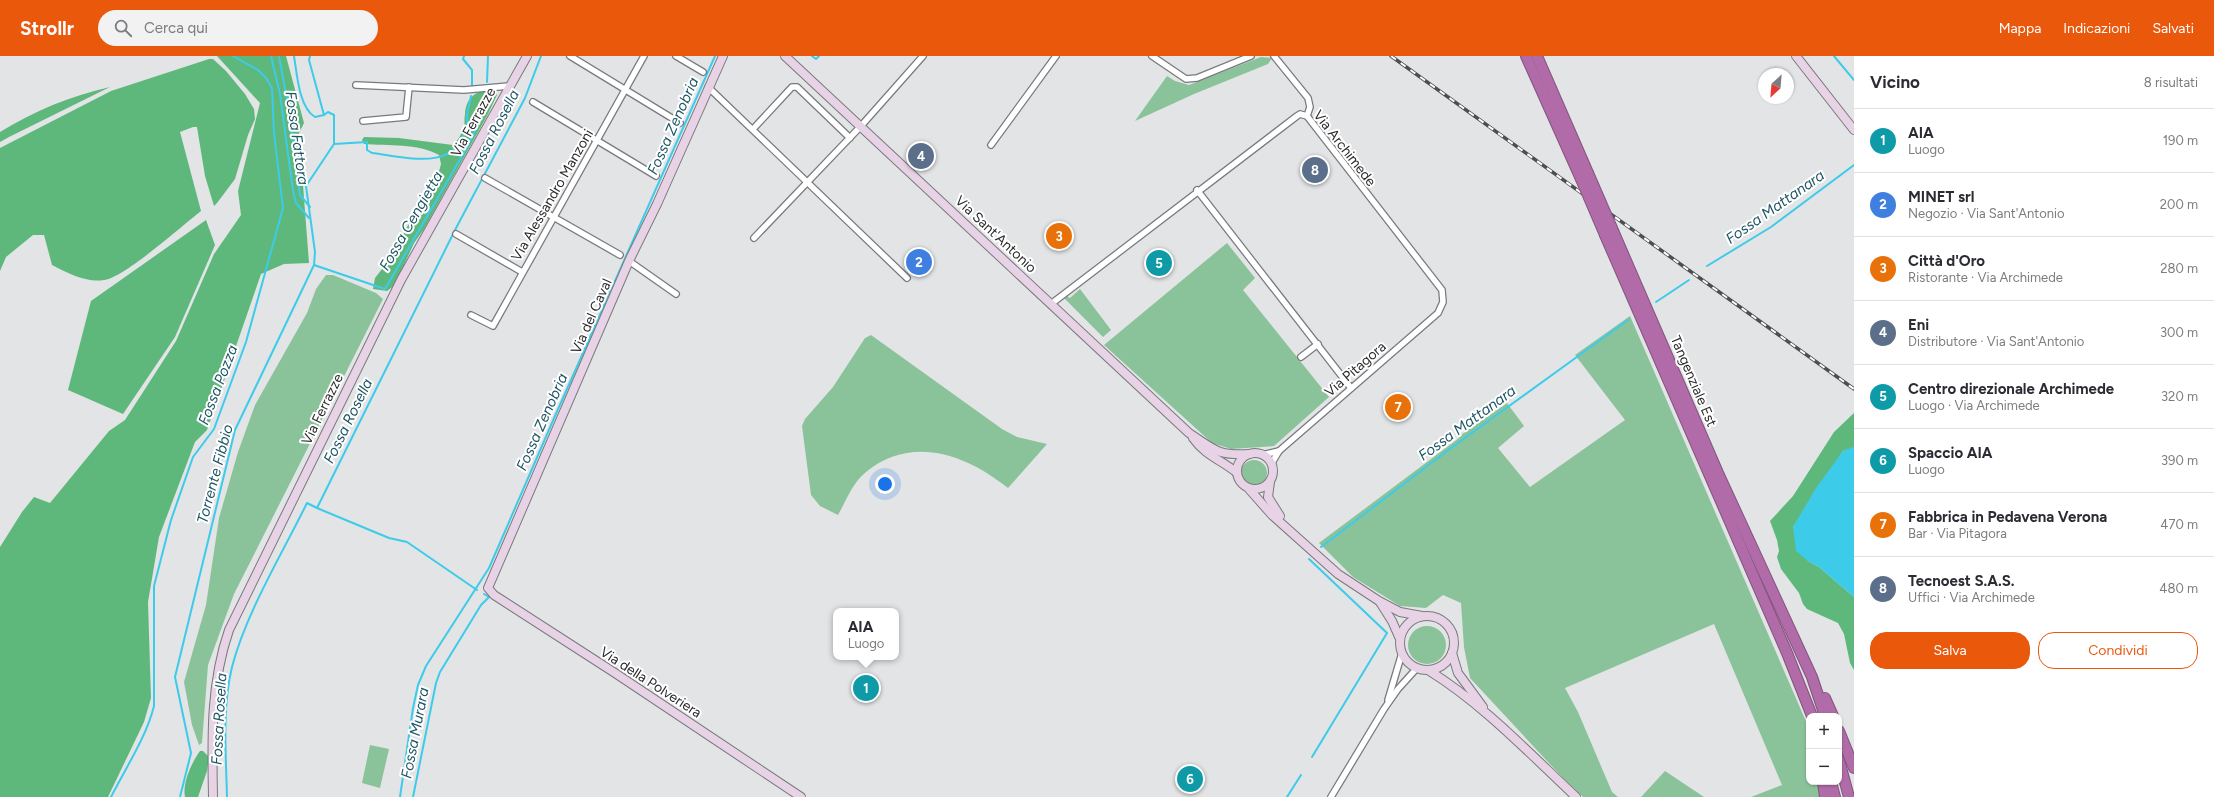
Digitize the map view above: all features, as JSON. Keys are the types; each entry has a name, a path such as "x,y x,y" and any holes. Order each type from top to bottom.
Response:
{"highway":[{"name":"Tangenziale Est","path":"1526,56 1585,176"},
{"name":"Tangenziale Est","path":"1537,56 1585,176 1787,653 1811,713"},
{"name":"Tangenziale Est","path":"1610,234 1812,677 1824,713"},
{"path":"1787,653 1807,713"},
{"path":"1812,677 1827,700 1832,713"},
{"path":"1842,738 1854,768"},
{"path":"1842,771 1849,797"},
{"path":"1824,785 1826,797"},
{"path":"1832,785 1835,797"}],"street":[{"name":"Via Ferrazze","path":"213,797 212,735 214,701 218,668 229,630 395,293 526,56"},
{"path":"570,56 680,123"},
{"name":"Via Alessandro Manzoni","path":"471,315 493,326 644,56"},
{"path":"676,56 703,72"},
{"name":"Via del Caval","path":"488,588 629,261 657,204 708,86 723,56"},
{"name":"Via Sant'Antonio","path":"785,56 1189,433 1205,452 1226,464 1236,472 1239,481 1249,489 1272,515 1338,574 1379,601 1400,612 1438,618 1451,629 1454,637 1452,653 1458,673 1490,717"},
{"path":"754,238 850,138 922,56"},
{"path":"990,145 1056,56"},
{"path":"1152,56 1186,79 1197,78 1251,56"},
{"path":"1274,56 1308,98 1310,107 1307,116"},
{"path":"1796,56 1854,130"},
{"path":"356,85 464,90 509,86"},
{"path":"708,86 754,128 907,278"},
{"path":"364,121 406,117 409,87"},
{"path":"754,128 792,87 797,87 850,138"},
{"path":"533,102 656,176"},
{"name":"Via Archimede","path":"1051,304 1197,190 1300,114 1307,116 1442,290 1443,302"},
{"path":"485,178 620,255"},
{"path":"1197,190 1351,388"},
{"path":"456,234 522,272"},
{"path":"629,261 676,294"},
{"name":"Via Pitagora","path":"1272,467 1273,461 1279,451 1438,313 1443,302"},
{"path":"1301,357 1318,344"},
{"name":"Via Sant'Antonio","path":"1189,433 1214,451 1226,455 1262,455"},
{"name":"Via Pitagora","path":"1262,455 1279,451"},
{"path":"1236,472 1241,459 1250,454"},
{"path":"1262,455 1269,460 1272,467"},
{"name":"Via Sant'Antonio","path":"1272,467 1268,497 1287,527"},
{"path":"1249,489 1264,487 1271,480"},
{"name":"Via della Polveriera","path":"488,588 494,595 615,673 801,797"},
{"name":"Via Sant'Antonio","path":"1379,601 1392,621 1400,639 1402,653"},
{"path":"1400,639 1405,626 1422,616"},
{"path":"1331,797 1387,704 1398,688 1417,668 1405,660 1402,653"},
{"path":"1387,704 1402,653"},
{"path":"1428,670 1443,665 1452,653"},
{"name":"Via Sant'Antonio","path":"1417,668 1428,670 1447,682 1490,717 1576,797"}],"green space":[{"path":"217,56 286,56 304,123 299,133 309,263 284,264 261,274 207,430 195,442 159,537 148,602 151,698 144,722 108,797 0,797 0,547 22,512 34,497 50,503 109,431 125,420 176,341 214,254 241,215 238,191 260,103"},
{"path":"1261,57 1272,58 1268,64 1194,94 1135,121 1167,76 1175,81 1189,85"},
{"path":"213,59 226,71 245,94 254,109 255,119 248,135 235,179 217,203 214,206 205,176 197,127 193,127 180,132 201,211 139,261 113,277 104,280 97,281 84,279 52,265 44,235 33,235 6,257 0,271 0,148 111,91"},
{"path":"110,87 0,142 0,132 26,117 81,95"},
{"path":"491,89 496,91 497,95 488,114 424,229 414,243 395,285 387,291 373,289 375,278 390,259 428,188 438,175 441,164 439,155 422,148 364,144 362,140 364,137 399,138 453,145 460,137 463,130 466,108 469,100 472,96 480,92"},
{"path":"206,220 215,245 175,337 123,414 68,390 91,301"},
{"path":"1227,243 1255,278 1243,290 1329,397 1274,446 1231,449 1212,443 1104,345"},
{"path":"326,275 333,275 376,293 383,299 234,594 208,665 202,743 199,745 192,725 184,682 206,605 219,518 238,452 255,405 307,313 316,289"},
{"path":"1080,289 1111,330 1103,337 1064,298 1067,296 1070,298"},
{"path":"1630,316 1806,721 1806,785 1821,785 1823,797 1751,797 1782,785 1714,624 1565,688 1578,712 1612,792 1618,797 1583,797 1561,776 1470,678 1464,647 1461,603 1443,595 1426,608 1400,606 1353,577 1319,543 1459,438 1458,437 1507,403 1524,426 1498,448 1530,487 1625,420 1575,355"},
{"path":"871,335 1002,429 1017,437 1047,444 1008,488 975,466 957,458 939,453 920,452 902,454 884,460 866,472 857,481 838,515 820,506 811,495 802,426 805,419 833,387 865,338"},
{"path":"1854,413 1854,448 1843,451 1793,527 1808,561 1819,567 1854,597 1854,670 1850,663 1844,634 1838,623 1807,609 1803,604 1799,593 1781,569 1777,557 1779,551 1777,540 1770,521 1793,496 1834,432"},
{"path":"1254,460 1263,464 1267,473 1263,482 1254,486 1245,482 1241,473 1245,464"},
{"path":"1427,626 1440,632 1446,645 1440,658 1427,664 1414,658 1408,645 1414,632"},
{"path":"370,745 389,749 380,788 362,783"},
{"path":"200,751 203,751 209,757 207,771 198,797 185,797 184,791 186,779"},
{"path":"1665,771 1704,797 1641,797"}],"water":[{"path":"1853,447 1854,597 1819,567 1808,561 1796,551 1793,527 1816,488 1843,451"}],"waterway":[{"name":"Fossa Pozza","path":"111,797 141,741 154,706 154,586 171,520 193,457 214,429 246,342 283,208 274,133 272,88 266,78 258,70 233,56"},
{"name":"Fossa Fattora","path":"271,56 280,94 293,191 296,203 309,218"},
{"path":"279,56 288,105 300,195 310,207"},
{"name":"Torrente Fibbio","path":"294,56 298,81 305,106 315,117 324,115"},
{"name":"Torrente Fibbio","path":"180,797 191,753 175,677 235,430 314,265 315,252 306,186 334,144 334,115 328,112 324,115 309,60 310,56"},
{"path":"464,56 463,59 472,70 472,88"},
{"name":"Fossa Cengietta","path":"487,82 488,56"},
{"name":"Fossa Rosella","path":"227,797 225,732 227,699 232,667 246,626 265,584 307,503 317,508 455,230 525,98 541,56"},
{"name":"Fossa Zenobria","path":"400,797 413,708 418,685 426,666 489,568 715,56"},
{"name":"Fossa Zenobria","path":"812,56 816,59 819,56"},
{"path":"1834,56 1854,80"},
{"name":"Fossa Cengietta","path":"314,265 385,289 466,149 480,121 485,95"},
{"path":"334,144 367,142 367,150 372,153 414,159 428,159 442,156 453,151 461,141 467,125 467,114 471,96"},
{"name":"Fossa Mattanara","path":"1707,266 1771,227 1854,165"},
{"name":"Fossa Mattanara","path":"1656,302 1689,280"},
{"name":"Fossa Mattanara","path":"1321,547 1447,451 1628,320"},
{"name":"Fossa Murara","path":"317,508 389,538 407,542 477,590"},
{"name":"Fossa Mattanara","path":"1309,559 1387,633 1312,757"},
{"name":"Fossa Murara","path":"413,797 436,683 440,672 481,605 489,597 484,594"},
{"name":"Fossa Mattanara","path":"1287,797 1301,775"}],"railway":[{"path":"1391,56 1854,389"}],"place":[{"name":"Eni","path":"921,156"},
{"name":"Tecnoest S.A.S.","path":"1315,170"},
{"name":"Città d'Oro","path":"1059,236"},
{"name":"MINET srl","path":"919,262"},
{"name":"Centro direzionale Archimede","path":"1159,263"},
{"name":"Fabbrica in Pedavena Verona","path":"1398,407"},
{"name":"AIA","path":"866,688"},
{"name":"Spaccio AIA","path":"1190,779"}]}
